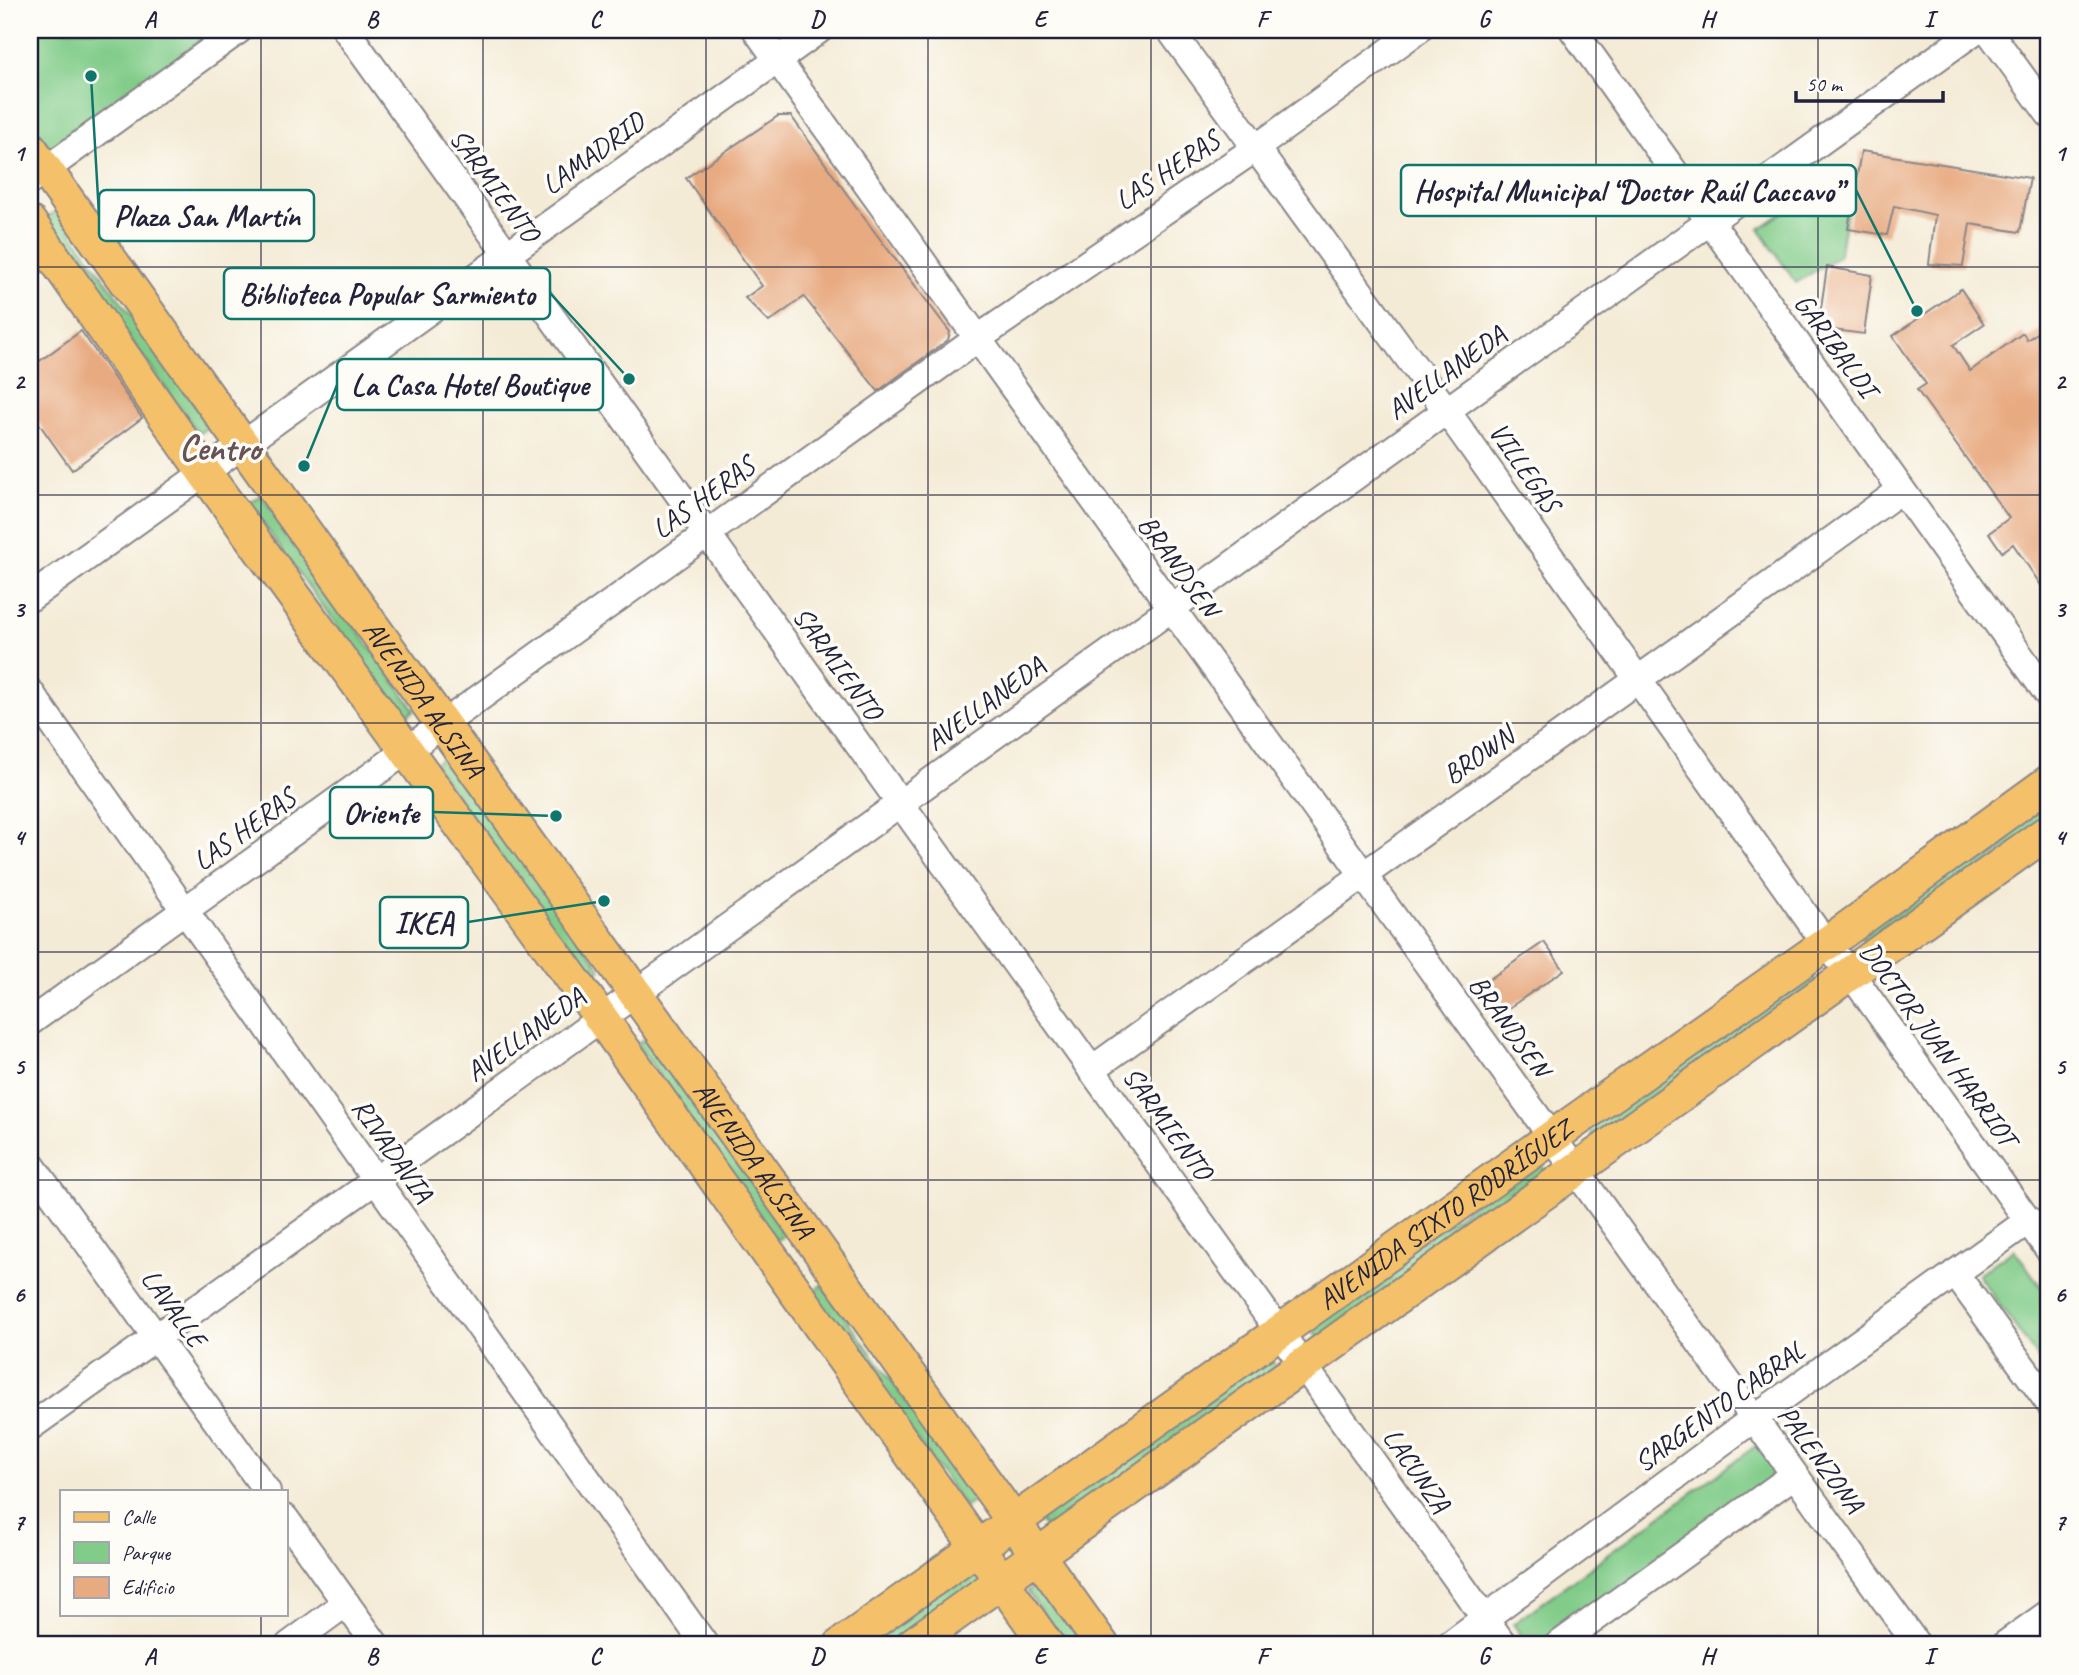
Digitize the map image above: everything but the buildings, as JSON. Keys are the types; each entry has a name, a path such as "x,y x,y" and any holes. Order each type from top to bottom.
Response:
{"main road":[{"name":"AVENIDA ALSINA","path":"35,166 242,445 1101,1645"},
{"name":"AVENIDA ALSINA","path":"30,223 204,472 601,1018 1047,1645"},
{"name":"AVENIDA SIXTO RODRÍGUEZ","path":"842,1645 2049,782"},
{"name":"AVENIDA SIXTO RODRÍGUEZ","path":"912,1645 2049,831"},
{"path":"782,1273 818,1248"}],"street":[{"path":"35,166 239,30"},
{"name":"SARMIENTO","path":"346,30 1280,1332"},
{"name":"BRANDSEN","path":"756,30 1551,1138"},
{"name":"LAMADRID","path":"30,598 819,30"},
{"name":"VILLEGAS","path":"1170,30 1446,410 1826,944"},
{"name":"LAS HERAS","path":"30,1022 977,339 1256,148 1418,30"},
{"name":"GARIBALDI","path":"1573,30 2049,696"},
{"name":"AVELLANEDA","path":"30,1427 1976,30"},
{"path":"1988,30 2049,114"},
{"name":"BROWN","path":"1091,1070 1362,874 1639,681 1901,490"},
{"name":"RIVADAVIA","path":"30,692 705,1645"},
{"name":"DOCTOR JUAN HARRIOT","path":"1826,944 1851,974 2049,1250"},
{"name":"PALENZONA","path":"1551,1138 1917,1645"},
{"name":"LAVALLE","path":"30,1163 266,1490"},
{"name":"SARGENTO CABRAL","path":"1449,1645 1753,1419 2029,1220"},
{"path":"1955,1273 2049,1403"},
{"name":"LACUNZA","path":"1280,1332 1504,1645"},
{"path":"1558,1645 1794,1475"},
{"path":"287,1521 376,1645"},
{"path":"289,1645 346,1604"},
{"path":"2004,1645 2049,1613"}],"green space":[{"path":"30,30 217,30 50,150 30,122"},
{"path":"1837,175 1850,195 1839,256 1796,283 1759,229"},
{"path":"56,211 210,425 199,434 44,220"},
{"path":"261,495 415,710 403,718 249,504"},
{"path":"446,755 601,969 589,978 434,764"},
{"path":"2049,794 2049,819 1868,946 1856,930"},
{"path":"1805,965 1817,982 1597,1141 1584,1123"},
{"path":"649,1035 788,1233 776,1241 637,1044"},
{"path":"1537,1159 1550,1176 1320,1340 1307,1323"},
{"path":"2014,1249 2049,1298 2049,1374 1978,1275"},
{"path":"822,1285 977,1499 965,1507 810,1293"},
{"path":"1266,1352 1278,1369 1048,1532 1036,1516"},
{"path":"1757,1445 1779,1475 1546,1645 1529,1645 1513,1624"},
{"path":"971,1565 983,1582 894,1645 858,1645"},
{"path":"1039,1583 1084,1645 1066,1645 1027,1591"}],"place":[{"name":"Plaza San Martín","path":"91,76"},
{"name":"Hospital Municipal “Doctor Raúl Caccavo”","path":"1917,311"},
{"name":"Biblioteca Popular Sarmiento","path":"629,379"},
{"name":"La Casa Hotel Boutique","path":"304,466"},
{"name":"Oriente","path":"556,816"},
{"name":"IKEA","path":"604,901"}],"district":[{"name":"Centro","path":"220,448"}]}
